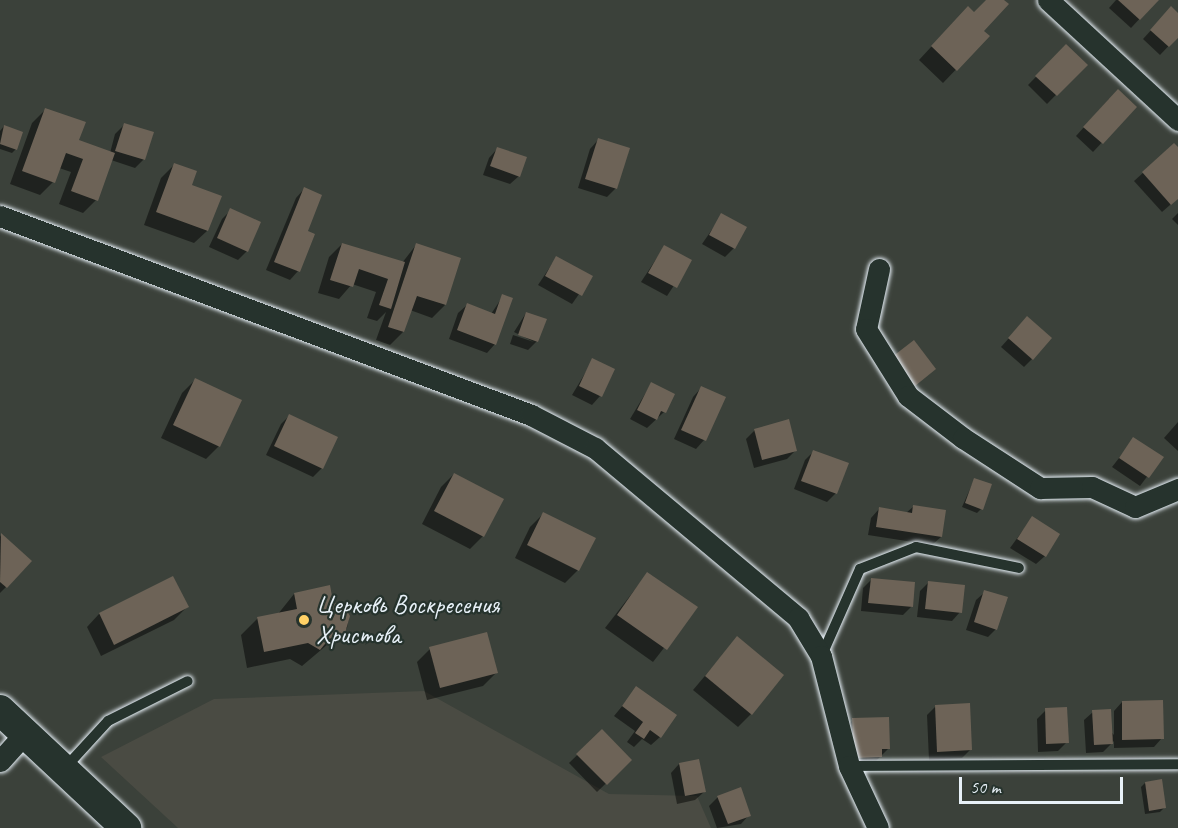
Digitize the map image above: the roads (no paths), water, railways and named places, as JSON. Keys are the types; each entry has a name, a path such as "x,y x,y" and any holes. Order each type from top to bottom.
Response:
{"main road":[{"path":"0,710 126,828"}],"street":[{"path":"1048,0 1178,120"},
{"path":"0,216 531,415 595,448 798,618 822,656 849,766 878,828"},
{"path":"879,269 866,329 908,396 963,438 1040,488 1092,487 1135,507 1178,489"},
{"path":"0,761 25,733"}],"lane":[{"path":"822,656 860,569 916,547 1019,568"},
{"path":"64,769 108,721 188,681"},
{"path":"849,766 1178,764"}],"place":[{"name":"Церковь Воскресения Христова","path":"304,620"}]}
